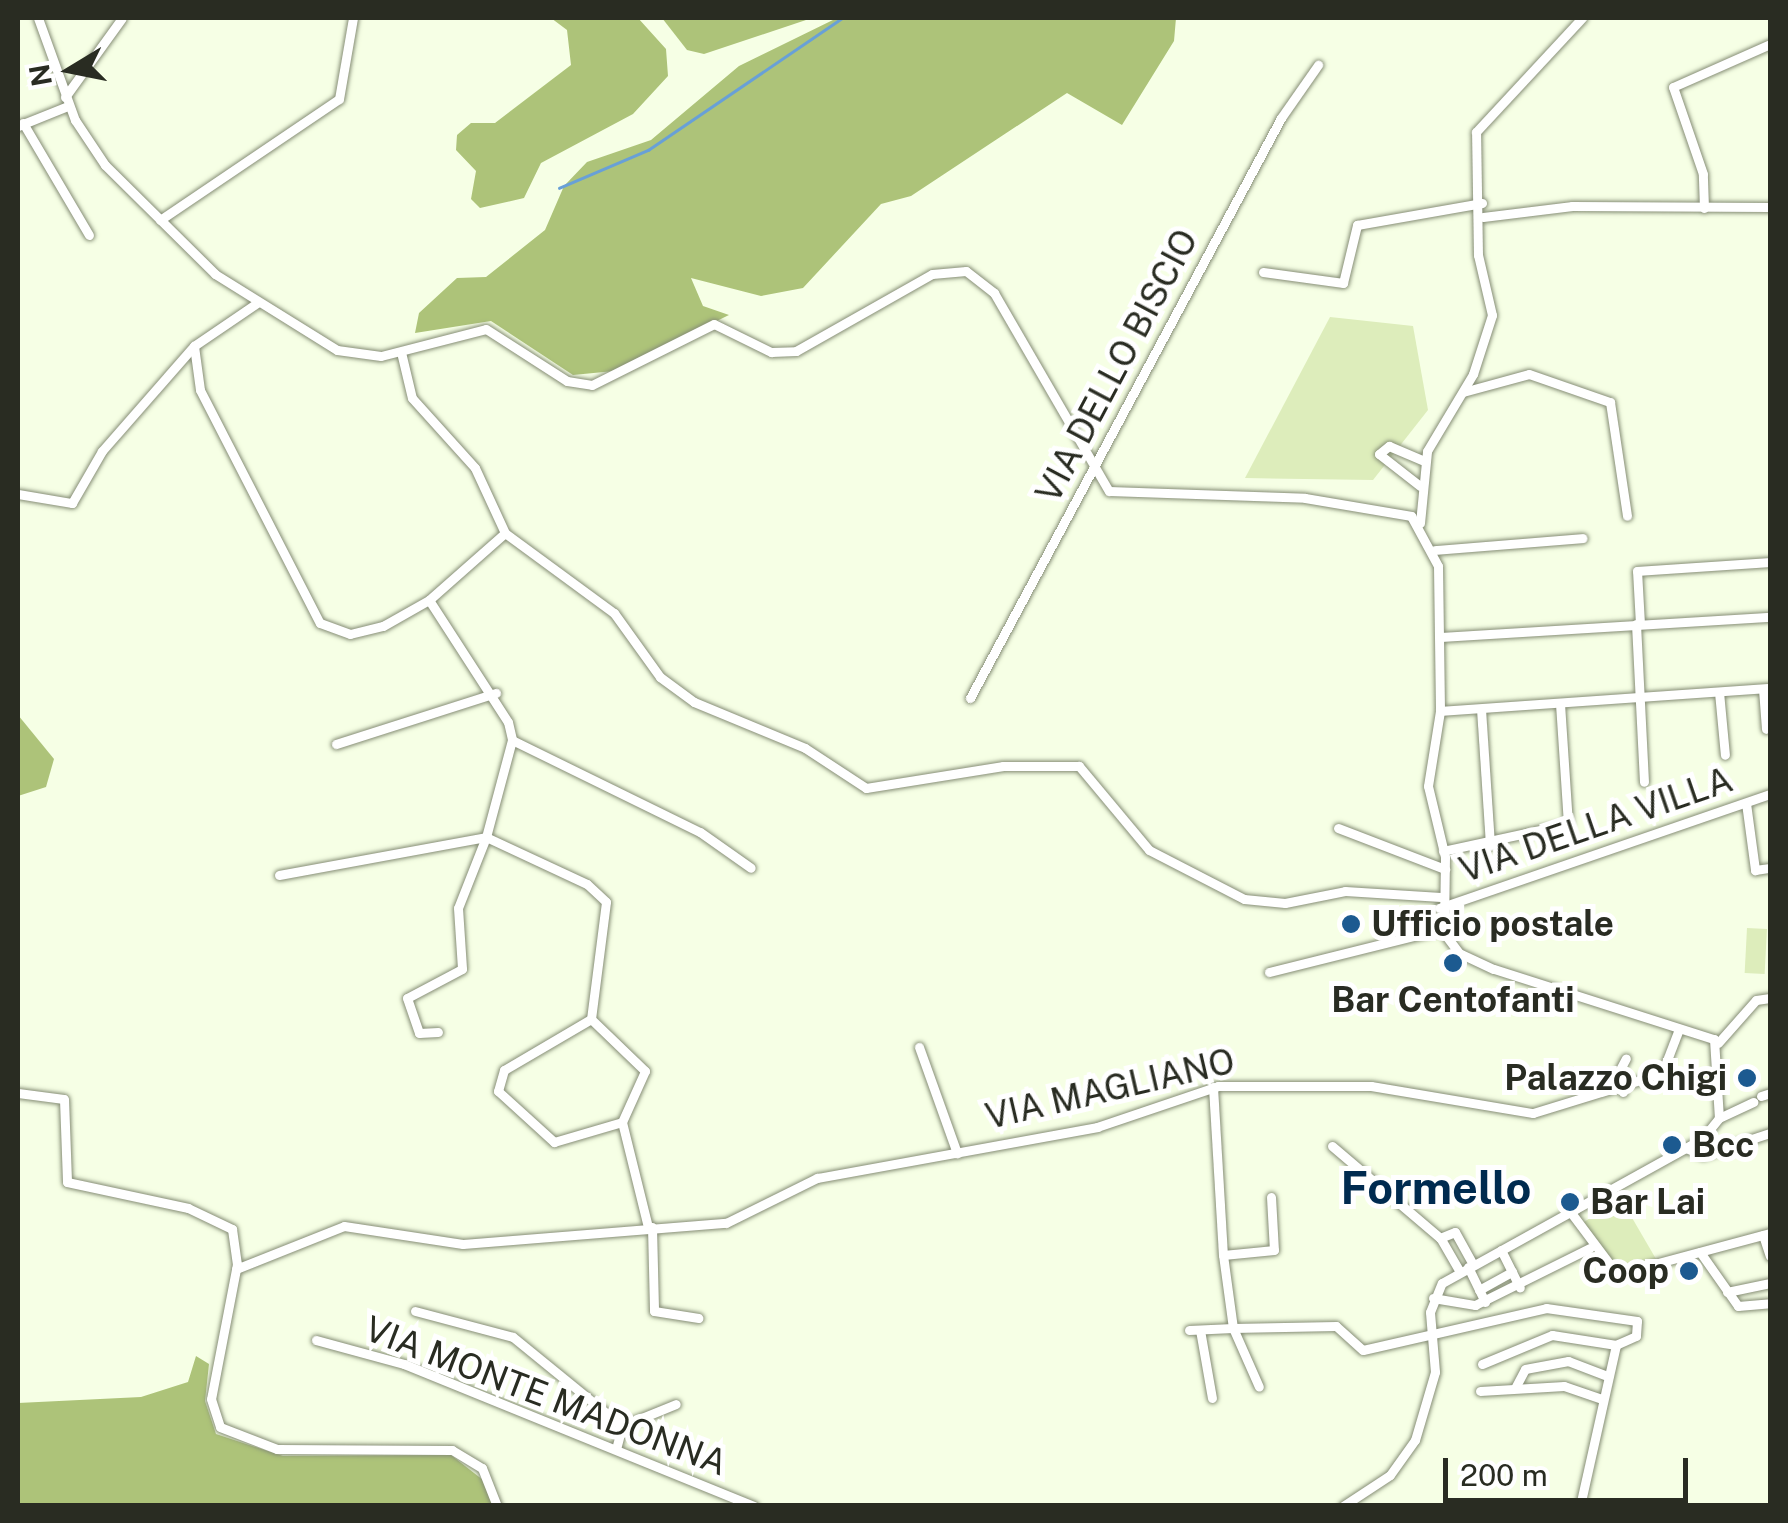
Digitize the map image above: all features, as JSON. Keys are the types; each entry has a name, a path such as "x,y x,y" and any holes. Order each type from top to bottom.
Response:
{"street":[{"path":"38,18 67,101 96,155 160,220 257,303 337,350 402,352 492,330 567,381 596,384 714,324 771,352 801,350 932,274 966,271 997,297 1093,475 1126,498 1314,499 1387,508 1420,523"},
{"path":"89,234 20,125 67,101 122,18"},
{"path":"160,220 339,99 352,18"},
{"path":"1582,18 1478,127 1482,204 1478,255 1492,314 1463,392 1425,462 1421,487 1420,523 1435,550 1441,637 1440,712 1428,786 1443,851 1442,929 1459,953 1718,1043"},
{"path":"1704,208 1703,174 1673,87 1770,44"},
{"name":"VIA DELLO BISCIO","path":"970,698 1093,475 1281,118 1318,65"},
{"path":"1263,272 1342,282 1354,226 1391,212 1482,204"},
{"path":"1482,218 1572,206 1770,208"},
{"path":"18,494 72,503 102,451 194,346 257,303"},
{"path":"194,346 208,416 268,511 318,621 361,633 430,600 505,533 476,468 412,398 402,352"},
{"path":"1463,392 1529,374 1612,403 1627,516"},
{"path":"1421,487 1379,454 1389,446 1425,462"},
{"name":"VIA DELLA VILLA","path":"505,533 614,613 670,686 805,748 857,785 1072,764 1088,771 1149,850 1238,898 1440,902 1769,795"},
{"path":"1435,550 1583,538"},
{"path":"1644,782 1637,570 1770,562"},
{"path":"430,600 496,692 512,740 486,837 457,910 462,969 407,998 419,1033 438,1032"},
{"path":"1441,637 1770,617"},
{"path":"1440,712 1767,688 1766,729"},
{"path":"336,744 496,692"},
{"path":"1719,692 1725,755"},
{"path":"1443,851 1490,846 1568,824 1560,703"},
{"path":"1482,708 1490,846"},
{"path":"512,740 700,832 751,868"},
{"path":"1746,803 1755,870 1770,868"},
{"path":"1338,828 1444,870"},
{"path":"279,875 486,837 605,900 591,1019"},
{"path":"1268,972 1442,929"},
{"path":"1507,1004 1544,1008 1563,992"},
{"path":"1719,1118 1718,1043 1754,1002 1770,998"},
{"path":"591,1019 645,1070 622,1122 650,1227 654,1311 698,1318"},
{"path":"591,1019 504,1070 498,1091 554,1142 622,1122"},
{"name":"VIA MAGLIANO","path":"236,1269 344,1226 462,1244 732,1222 817,1178 1097,1127 1213,1087 1371,1086 1493,1113 1623,1092 1664,1068 1679,1029"},
{"path":"919,1047 957,1153"},
{"path":"1623,1092 1616,1078 1626,1058"},
{"path":"1213,1087 1223,1256 1233,1328 1259,1386"},
{"path":"18,1092 64,1099 67,1182 224,1220 236,1269 211,1398 220,1427 277,1449 449,1449 482,1468 497,1506"},
{"path":"1342,1506 1390,1475 1411,1448 1435,1372 1431,1338 1433,1298 1467,1268 1686,1148 1719,1118 1761,1097"},
{"path":"1686,1148 1703,1156 1770,1133"},
{"path":"1332,1146 1440,1238 1467,1268"},
{"path":"1223,1256 1274,1250 1271,1197"},
{"path":"1569,1210 1590,1248 1616,1274 1767,1234 1770,1256"},
{"path":"1440,1238 1455,1232 1467,1268 1485,1302"},
{"path":"1433,1298 1456,1308 1485,1302 1520,1288 1590,1248"},
{"path":"1500,1250 1520,1288"},
{"path":"1700,1252 1744,1310 1770,1302"},
{"path":"1479,1290 1512,1272"},
{"path":"1727,1292 1770,1283"},
{"path":"1212,1398 1194,1330 1336,1326 1362,1350 1556,1308 1636,1319 1636,1336 1616,1345 1557,1335 1482,1364"},
{"path":"416,1311 513,1337 622,1426"},
{"name":"VIA MONTE MADONNA","path":"316,1340 404,1364 754,1506"},
{"path":"1580,1506 1616,1345"},
{"path":"1515,1388 1525,1369 1568,1360 1607,1376"},
{"path":"1480,1391 1570,1386 1602,1399"},
{"path":"622,1426 676,1404"},
{"path":"616,1449 622,1426"}],"green space":[{"path":"551,18 638,18 666,49 668,76 633,114 541,163 524,198 480,208 471,199 476,171 456,150 457,135 471,123 495,123 571,65 567,30"},
{"path":"662,18 812,18 704,54 687,50"},
{"path":"837,18 1176,18 1174,41 1122,125 1067,93 911,196 881,204 803,288 761,296 691,278 703,306 729,315 614,371 573,375 491,321 415,333 419,313 457,278 486,277 545,230 564,186 587,162 651,140 739,66"},
{"path":"1330,317 1413,326 1428,410 1373,480 1245,478"},
{"path":"18,715 54,759 46,787 18,796"},
{"path":"1747,928 1767,929 1765,974 1745,973"},
{"path":"1620,1199 1656,1259 1617,1269 1596,1250 1584,1222"},
{"path":"196,1356 209,1364 205,1401 216,1434 283,1456 451,1455 483,1480 493,1505 18,1505 18,1403 141,1397 188,1382"}],"waterway":[{"path":"559,188 648,150 842,18"}],"place":[{"name":"Ufficio postale","path":"1351,924"},
{"name":"Bar Centofanti","path":"1453,963"},
{"name":"Palazzo Chigi","path":"1747,1078"},
{"name":"Bcc","path":"1672,1145"},
{"name":"Bar Lai","path":"1570,1202"},
{"name":"Coop","path":"1689,1271"}],"district":[{"name":"Formello","path":"1436,1188"}]}
